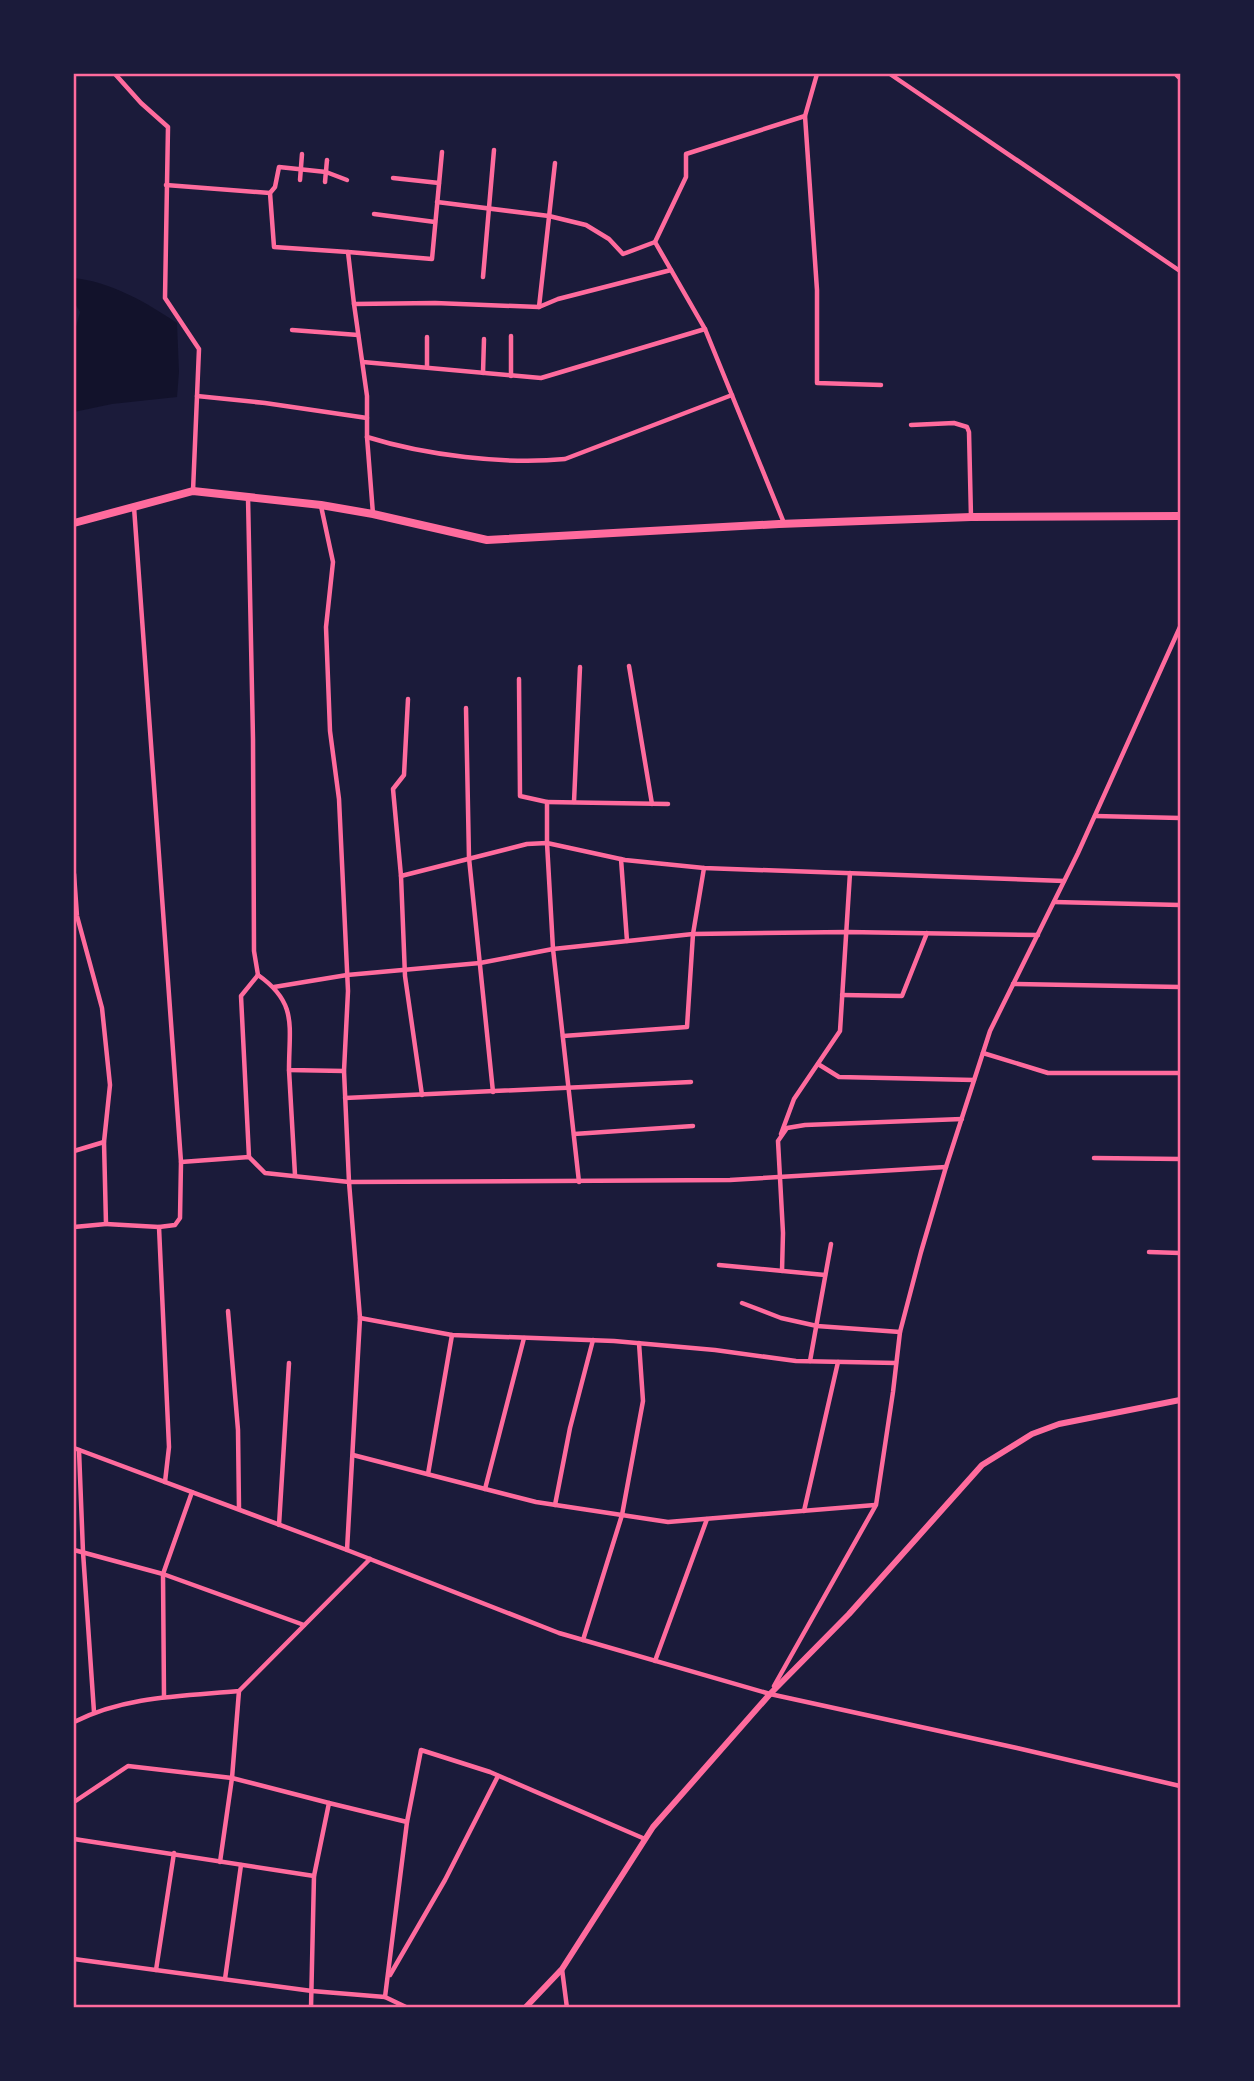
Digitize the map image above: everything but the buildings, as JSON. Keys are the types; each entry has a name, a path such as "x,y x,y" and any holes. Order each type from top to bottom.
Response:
{"main road":[{"path":"74,523 193,491 321,505 487,540 971,517 1181,516"}],"street":[{"path":"115,74 141,103 168,127 164,298 199,349 193,491"},
{"path":"817,74 805,116 817,289 817,383 881,385"},
{"path":"890,74 1181,271"},
{"path":"437,202 549,216 586,225 609,239 623,254 655,242 686,177 686,154 805,116"},
{"path":"483,277 494,150"},
{"path":"270,192 274,247 432,259 442,152"},
{"path":"300,180 302,154"},
{"path":"325,182 327,160"},
{"path":"538,307 555,163"},
{"path":"166,185 270,192 275,187 279,167 326,172 347,180"},
{"path":"393,178 439,183"},
{"path":"374,214 435,222"},
{"path":"655,242 705,329 785,524"},
{"path":"348,252 367,396 373,514"},
{"path":"354,304 435,303 538,307 558,299 671,270"},
{"path":"363,362 541,378 705,329"},
{"path":"292,330 358,335"},
{"path":"511,336 511,376"},
{"path":"427,337 427,367"},
{"path":"483,373 484,339"},
{"path":"367,437 396,446 491,459 565,459 732,395"},
{"path":"197,396 367,418"},
{"path":"911,425 954,423 967,427 971,517"},
{"path":"248,497 254,951 258,975 274,987 289,1011 289,1070 295,1175"},
{"path":"321,505 332,562 326,627 330,731 339,799 347,975 345,1098 360,1318 347,1550"},
{"path":"74,1227 106,1224 159,1227 175,1225 180,1218 181,1162 134,506"},
{"path":"770,1694 876,1505 900,1332 920,1252 990,1031 1095,816 1181,627"},
{"path":"629,666 652,804"},
{"path":"574,802 580,667"},
{"path":"519,679 520,796 547,802 668,804"},
{"path":"408,699 404,775 393,789 401,876 405,971 422,1095"},
{"path":"466,708 469,858 493,1092"},
{"path":"547,802 553,949 579,1182"},
{"path":"1095,816 1181,818"},
{"path":"401,876 527,844 547,843 621,859 704,868 1064,881"},
{"path":"621,859 626,941"},
{"path":"563,1036 687,1027 693,933 704,868"},
{"path":"782,1271 778,1141 794,1099 840,1031 850,873"},
{"path":"74,874 77,916 102,1008 110,1085 104,1142 106,1224"},
{"path":"1054,902 1181,905"},
{"path":"74,930 80,929"},
{"path":"274,987 347,975 480,963 553,949 693,933 1038,935"},
{"path":"842,995 902,996 927,933"},
{"path":"258,975 241,996 249,1157 265,1173 349,1182 579,1182 781,1178 946,1167"},
{"path":"1013,984 1181,987"},
{"path":"983,1053 1048,1073 1181,1073"},
{"path":"818,1064 839,1077 974,1080"},
{"path":"289,1070 344,1071"},
{"path":"345,1098 691,1082"},
{"path":"778,1141 787,1128 804,1125 962,1119"},
{"path":"574,1134 693,1126"},
{"path":"74,1151 104,1142"},
{"path":"181,1162 249,1157"},
{"path":"1094,1158 1181,1159"},
{"path":"159,1227 169,1447 165,1482"},
{"path":"810,1361 831,1244"},
{"path":"1149,1252 1181,1254"},
{"path":"719,1265 825,1275"},
{"path":"742,1303 781,1318 817,1326 900,1332"},
{"path":"228,1311 238,1430 239,1510"},
{"path":"360,1318 452,1335 593,1340 810,1361 896,1363"},
{"path":"428,1474 452,1335"},
{"path":"485,1489 524,1338"},
{"path":"555,1505 570,1428 593,1340"},
{"path":"583,1640 622,1515 643,1401 639,1343"},
{"path":"804,1511 838,1362"},
{"path":"279,1525 289,1363"},
{"path":"525,2007 562,1969 653,1827 770,1694 849,1614 982,1465 1032,1434 1059,1424 1181,1400"},
{"path":"94,1712 76,1449 559,1633 770,1694 1181,1786"},
{"path":"353,1455 555,1505 668,1522 876,1505"},
{"path":"164,1697 163,1574 192,1492"},
{"path":"655,1661 707,1519"},
{"path":"74,1550 163,1574 304,1625"},
{"path":"220,1862 232,1778 239,1691 370,1559"},
{"path":"74,1722 118,1704 239,1691"},
{"path":"386,1997 407,1822 421,1749 498,1776 645,1839"},
{"path":"74,1802 128,1766 232,1778 407,1822"},
{"path":"387,1978 446,1880 498,1776"},
{"path":"311,2007 314,1876 328,1803"},
{"path":"74,1839 314,1876"},
{"path":"156,1970 174,1853"},
{"path":"225,1979 241,1865"},
{"path":"74,1959 312,1991 386,1997 408,2007"},
{"path":"562,1969 567,2007"}],"shaded area":[{"path":"74,278 128,294 177,323 177,397 112,404 74,412 74,334 80,312 74,302"}]}
